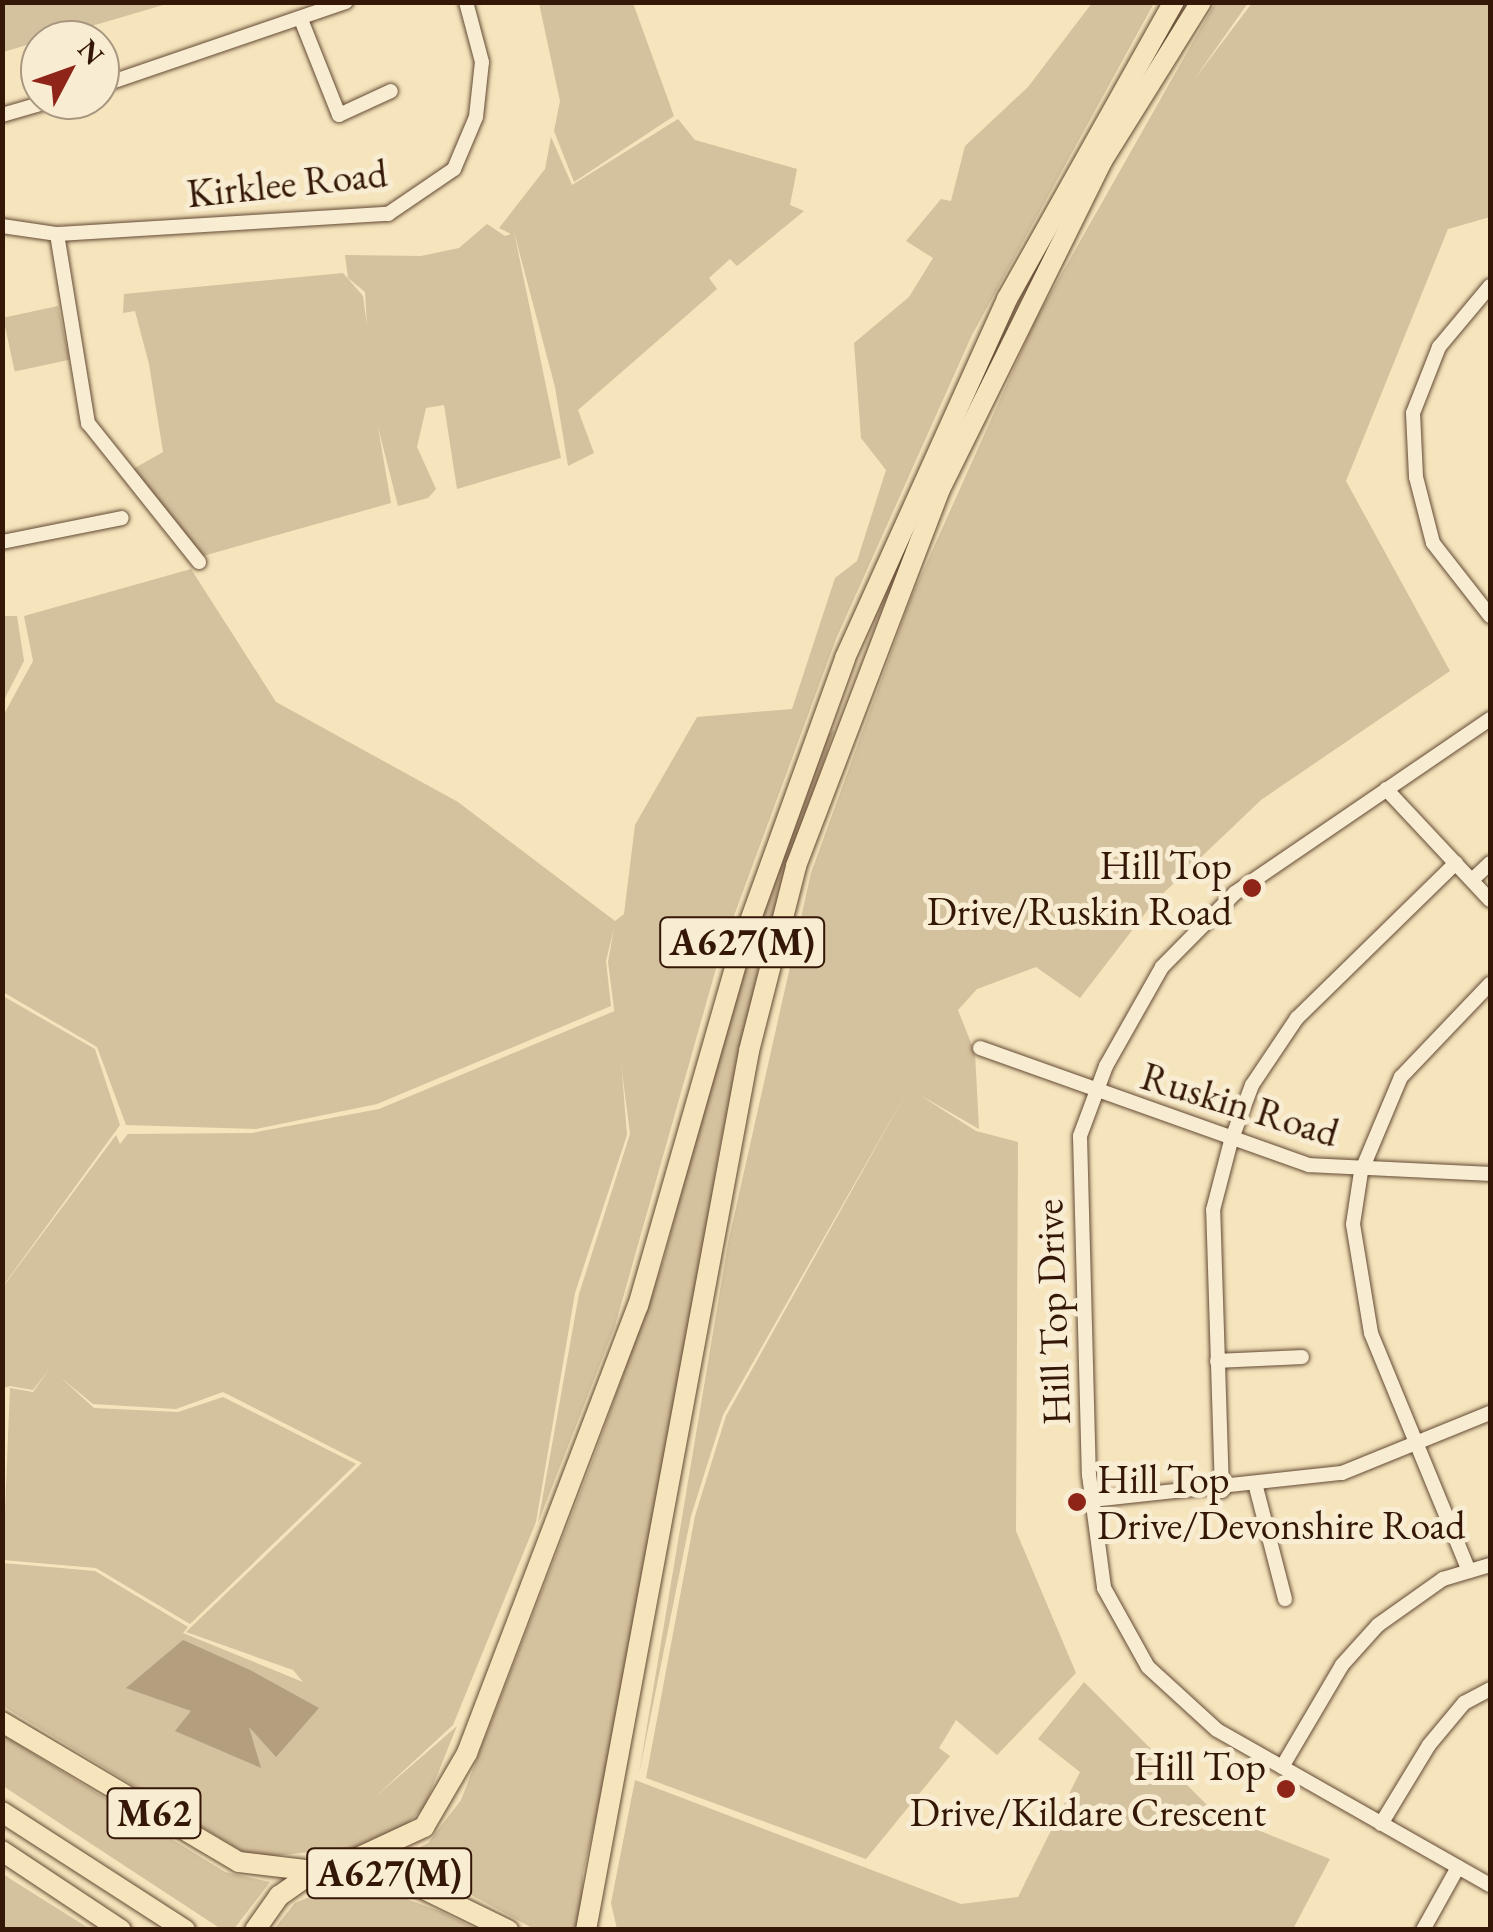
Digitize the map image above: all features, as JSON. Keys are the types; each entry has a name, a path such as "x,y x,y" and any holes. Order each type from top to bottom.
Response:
{"highway":[{"name":"A627(M)","path":"256,1930 270,1906 315,1872 340,1866 424,1827 467,1753 638,1306 741,946 846,658 1007,299 1174,2"},
{"name":"A627(M)","path":"586,1930 749,1051 796,866 940,490 1102,161 1201,2"},
{"name":"M62","path":"2,1722 239,1862 315,1872"},
{"name":"M62","path":"2,1812 185,1930"},
{"path":"2,1851 121,1930"},
{"name":"A627(M)","path":"340,1866 395,1875 508,1930"}],"street":[{"path":"120,80 302,22 346,2"},
{"name":"Kirklee Road","path":"2,226 57,234 388,214 423,197 454,169 476,117 482,62 466,2"},
{"path":"302,22 339,115 392,92"},
{"path":"57,234 88,423 199,562"},
{"path":"1490,286 1439,347 1413,413 1416,477 1434,542 1490,616"},
{"path":"2,542 122,518"},
{"name":"Hill Top Drive","path":"1490,719 1234,893 1162,967 1096,1093 1080,1136 1092,1500 1104,1588 1148,1668 1217,1730 1490,1886"},
{"path":"1386,789 1490,900"},
{"path":"1222,1491 1213,1210 1231,1140 1252,1085 1296,1018 1456,863"},
{"path":"1472,880 1490,863"},
{"path":"1469,1571 1417,1444 1358,1280 1361,1172 1401,1076 1490,984"},
{"name":"Ruskin Road","path":"980,1048 1231,1140 1361,1172 1490,1174"},
{"path":"1217,1362 1302,1357"},
{"path":"1092,1500 1222,1491 1342,1474 1490,1413"},
{"path":"1256,1487 1285,1600"},
{"path":"1282,1767 1342,1665 1378,1625 1469,1571 1490,1565"},
{"path":"1381,1824 1428,1744 1464,1703 1490,1689"},
{"path":"1423,1930 1458,1867"}],"shaded area":[{"path":"3,2 170,2 112,20 20,20 20,47 3,52"},
{"path":"539,3 633,3 674,116 574,182 554,131 560,101"},
{"path":"1092,3 1154,3 972,335 836,639 721,951 615,1326 538,1523 579,1294 630,1134 608,962 614,928 606,961 611,1006 377,1104 256,1129 126,1125 97,1047 3,992 3,716 33,661 24,616 191,569 276,702 458,802 615,921 624,914 635,825 697,717 792,709 835,578 857,561 886,470 861,438 854,343 909,297 933,258 906,241 941,199 951,201 965,146 1028,87"},
{"path":"1215,3 1248,3 1193,81 1252,3 1490,3 1490,217 1448,229 1346,481 1450,671 1261,800 1153,903 1080,998 1036,967 977,989 958,1010 975,1053 979,1129 918,1094 976,1131 1018,1142 1016,1531 1076,1673 997,1755 956,1720 939,1748 950,1756 866,1859 646,1778 695,1516 726,1416 909,1088 723,1415 691,1516 639,1774 728,1243 811,873 911,598 1036,319"},
{"path":"678,119 695,140 797,169 790,205 804,211 737,266 730,259 709,278 717,289 578,410 594,453 568,466 555,387 514,232 561,458 457,489 444,405 426,408 417,447 436,489 428,498 398,506 378,427 391,503 203,556 128,472 163,452 149,364 135,311 123,313 124,294 343,273 363,296 367,326 365,292 348,278 345,255 421,256 459,248 487,224 505,236 511,234 499,228 545,169 551,137 572,185"},
{"path":"58,306 69,360 15,371 3,318"},
{"path":"3,616 17,616 24,661 3,702"},
{"path":"834,730 756,980 720,1147 638,1636 583,1874 581,1929 534,1929 401,1857 428,1843 461,1800 594,1457 663,1262 727,1021 822,741"},
{"path":"3,996 95,1049 120,1125 3,1286"},
{"path":"617,1010 627,1135 575,1293 536,1522 453,1725 373,1799 457,1726 424,1808 399,1831 356,1847 253,1858 3,1706 3,1563 95,1571 188,1627 183,1633 303,1682 293,1670 186,1632 362,1463 223,1392 176,1409 93,1404 60,1377 94,1408 178,1412 223,1397 356,1464 190,1624 96,1568 3,1560 10,1388 33,1392 50,1368 33,1390 10,1386 3,1388 2,1288 116,1135 120,1144 128,1134 252,1133 379,1109"},
{"path":"183,1640 250,1670 319,1708 276,1757 249,1727 261,1768 175,1731 191,1711 126,1688"},
{"path":"1084,1682 1215,1813 1330,1859 1293,1929 617,1929 611,1903 635,1780 961,1904 1018,1897 1080,1772 1038,1739"},
{"path":"3,1735 225,1872 270,1882 234,1929 221,1929 3,1786"},
{"path":"2,1873 12,1880 90,1929 3,1929"},
{"path":"352,1879 442,1912 476,1929 274,1929 295,1903"}],"place":[{"name":"Hill Top Drive/Ruskin Road","path":"1252,888"},
{"name":"Hill Top Drive/Devonshire Road","path":"1077,1502"},
{"name":"Hill Top Drive/Kildare Crescent","path":"1286,1789"}]}
